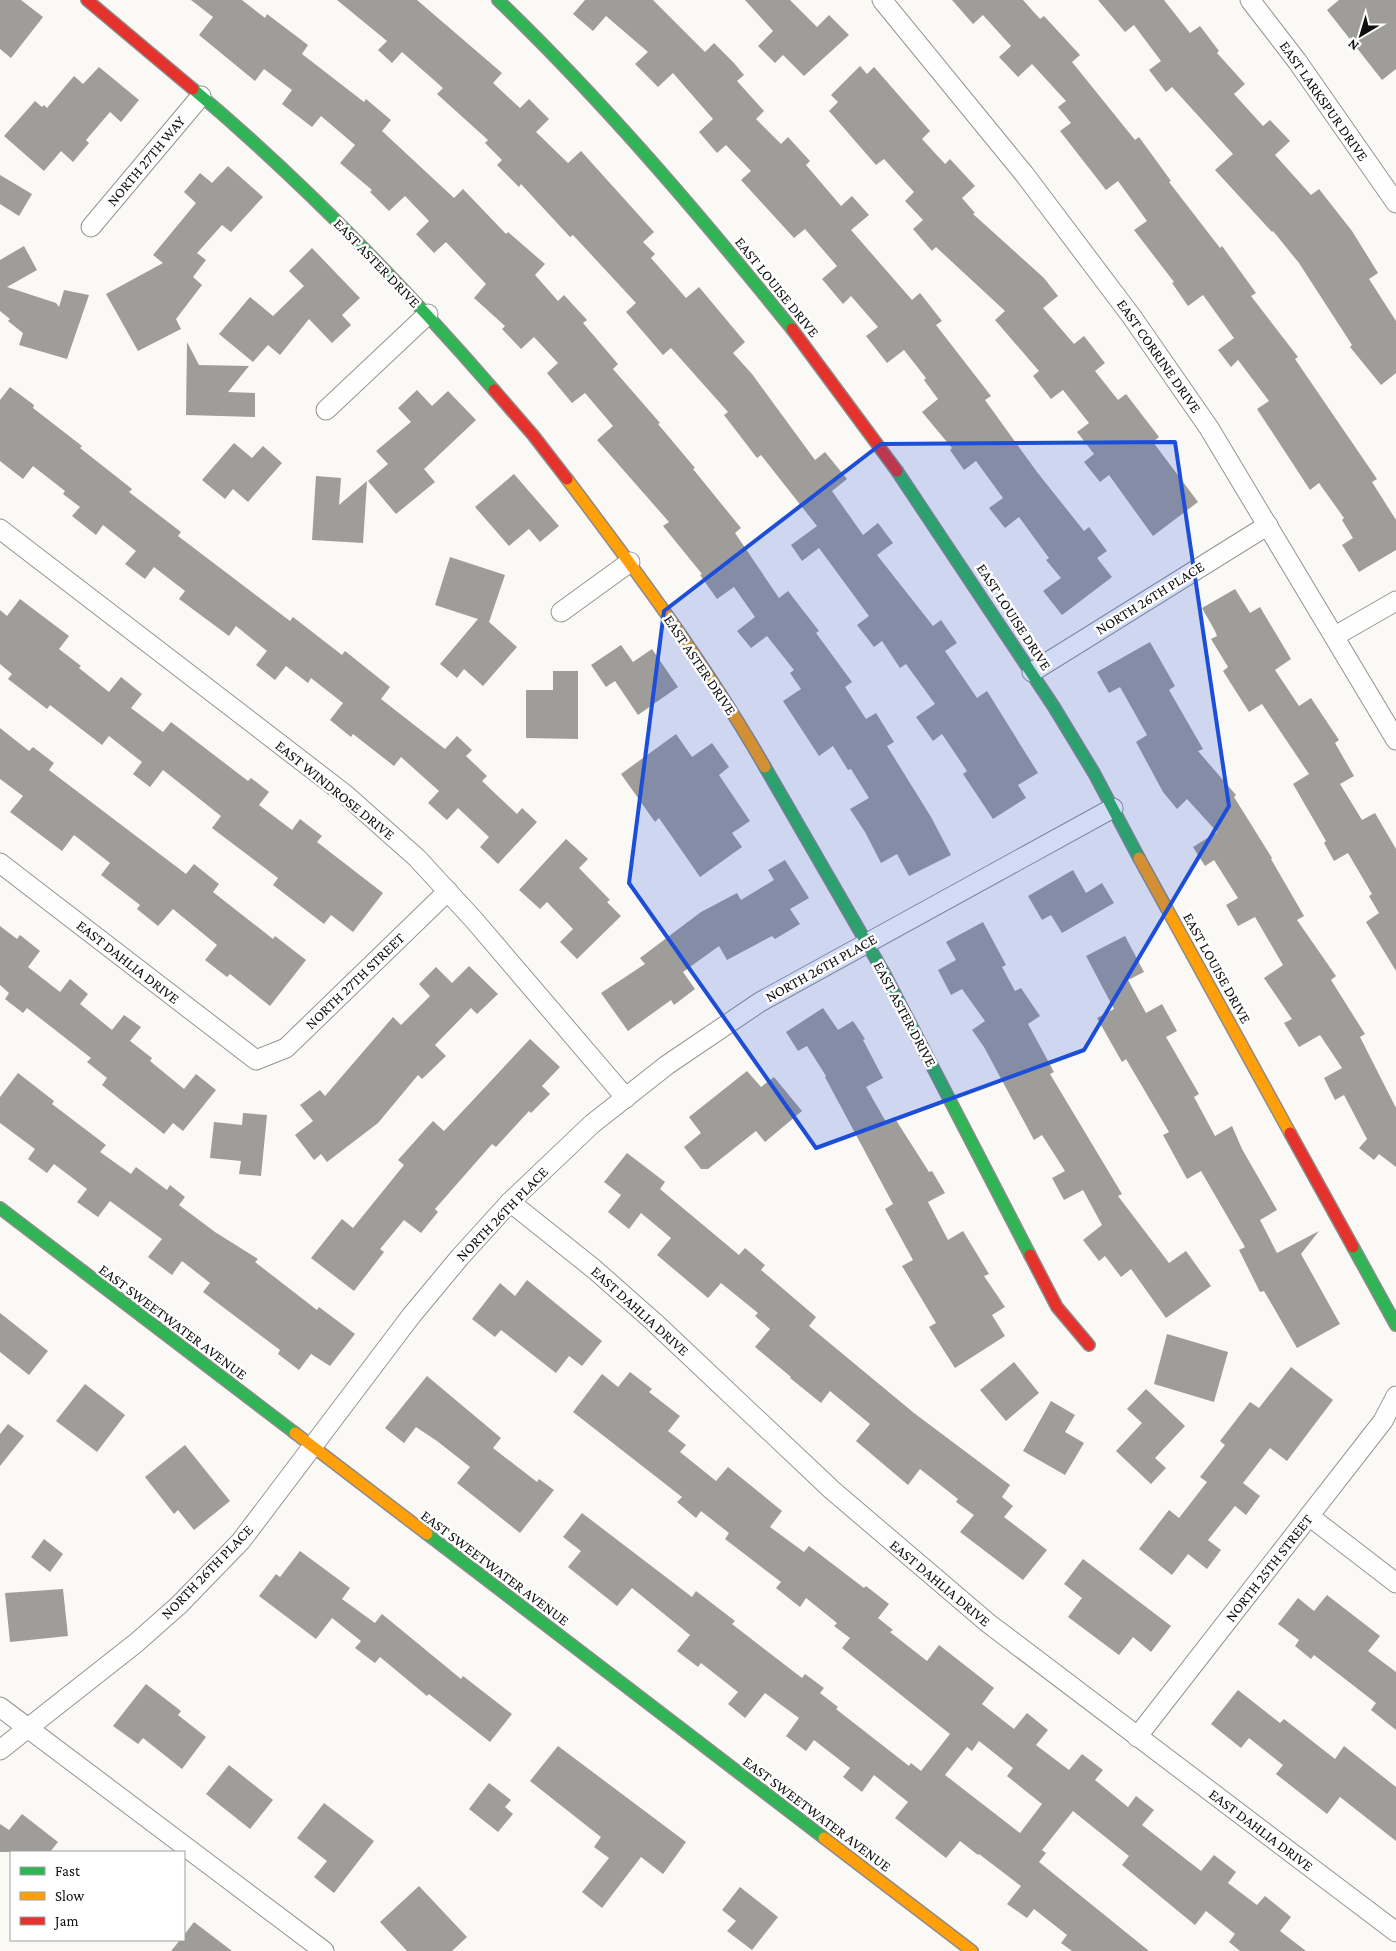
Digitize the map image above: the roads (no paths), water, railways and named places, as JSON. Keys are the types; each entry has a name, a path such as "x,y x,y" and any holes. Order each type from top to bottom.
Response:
{"street":[{"name":"EAST ASTER DRIVE","path":"87,0 201,96 299,183 428,314 533,435 630,562 742,726 867,942 1057,1307 1089,1345"},
{"name":"EAST LOUISE DRIVE","path":"498,0 642,149 749,275 830,377 921,502 1032,672 1096,775 1396,1325"},
{"name":"EAST CORRINE DRIVE","path":"882,0 1025,175 1132,317 1209,428 1396,740"},
{"name":"EAST LARKSPUR DRIVE","path":"1250,0 1297,61 1396,203"},
{"name":"NORTH 27TH WAY","path":"91,227 201,96"},
{"path":"326,410 428,314"},
{"name":"NORTH 26TH PLACE","path":"1032,672 1268,525"},
{"name":"EAST WINDROSE DRIVE","path":"0,529 346,795 417,858 448,891 626,1098"},
{"path":"561,612 630,562"},
{"path":"1335,636 1396,600"},
{"name":"NORTH 26TH PLACE","path":"0,1750 136,1643 178,1605 241,1541 411,1316 460,1257 510,1202 592,1124 667,1066 760,1002 1113,808"},
{"name":"EAST DAHLIA DRIVE","path":"0,864 256,1060"},
{"name":"NORTH 27TH STREET","path":"256,1060 286,1048 448,891"},
{"name":"EAST DAHLIA DRIVE","path":"510,1202 594,1269 832,1490 988,1623 1396,1932"},
{"name":"EAST SWEETWATER AVENUE","path":"0,1208 972,1951"},
{"name":"NORTH 25TH STREET","path":"1137,1737 1383,1421 1396,1396"},
{"path":"1309,1516 1396,1583"},
{"path":"0,1707 324,1951"}]}
